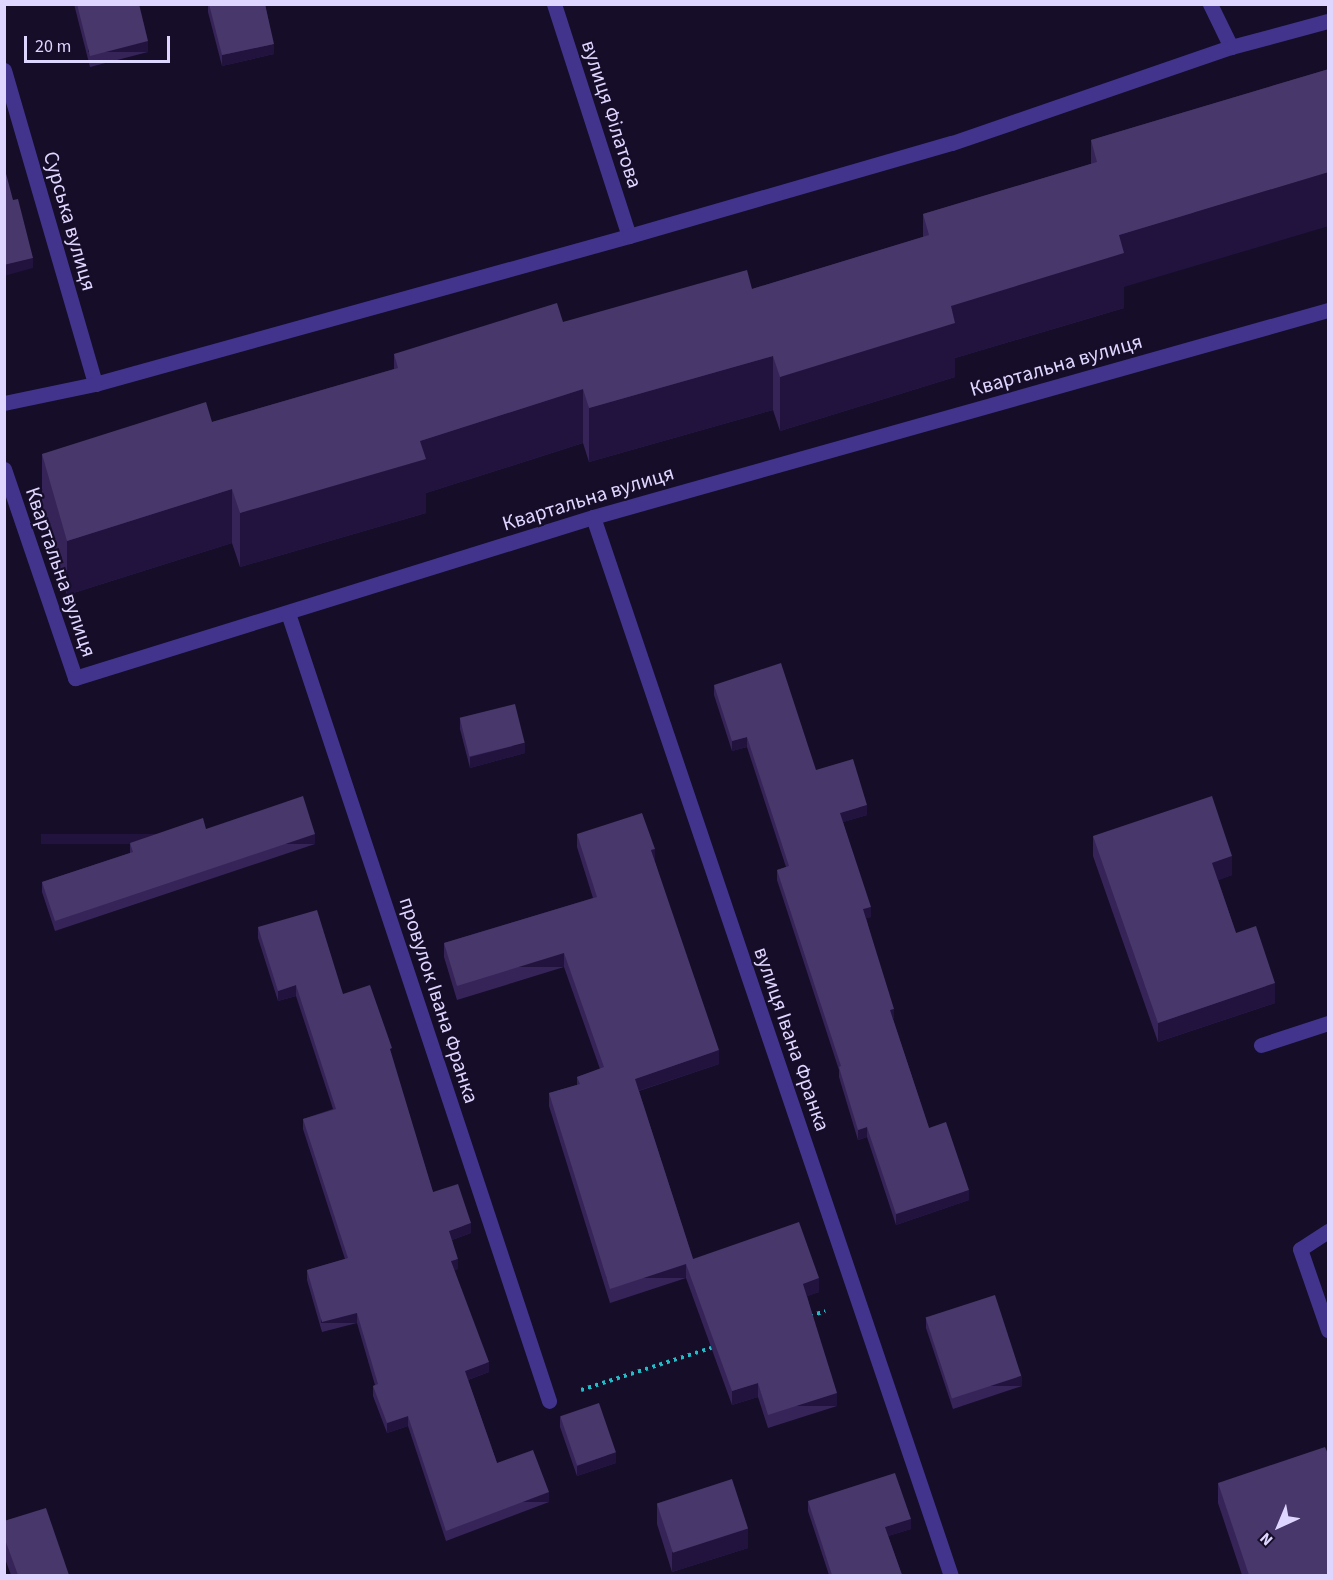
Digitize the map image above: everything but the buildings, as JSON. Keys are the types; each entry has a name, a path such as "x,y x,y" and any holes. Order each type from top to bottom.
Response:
{"street":[{"name":"вулиця Філатова","path":"554,4 629,236"},
{"path":"1210,4 1231,47"},
{"path":"4,403 94,384 629,236 952,143 1231,47 1329,21"},
{"name":"Сурська вулиця","path":"4,70 94,384"},
{"name":"Квартальна вулиця","path":"4,469 75,678 593,517 1329,310"},
{"name":"вулиця Івана Франка","path":"593,517 951,1575"},
{"name":"провулок Івана Франка","path":"288,613 549,1401"},
{"path":"1261,1045 1329,1023"},
{"path":"1329,1231 1300,1249 1329,1330"}],"path":[{"path":"803,1318 858,1301"},
{"path":"549,1401 726,1344"}]}
